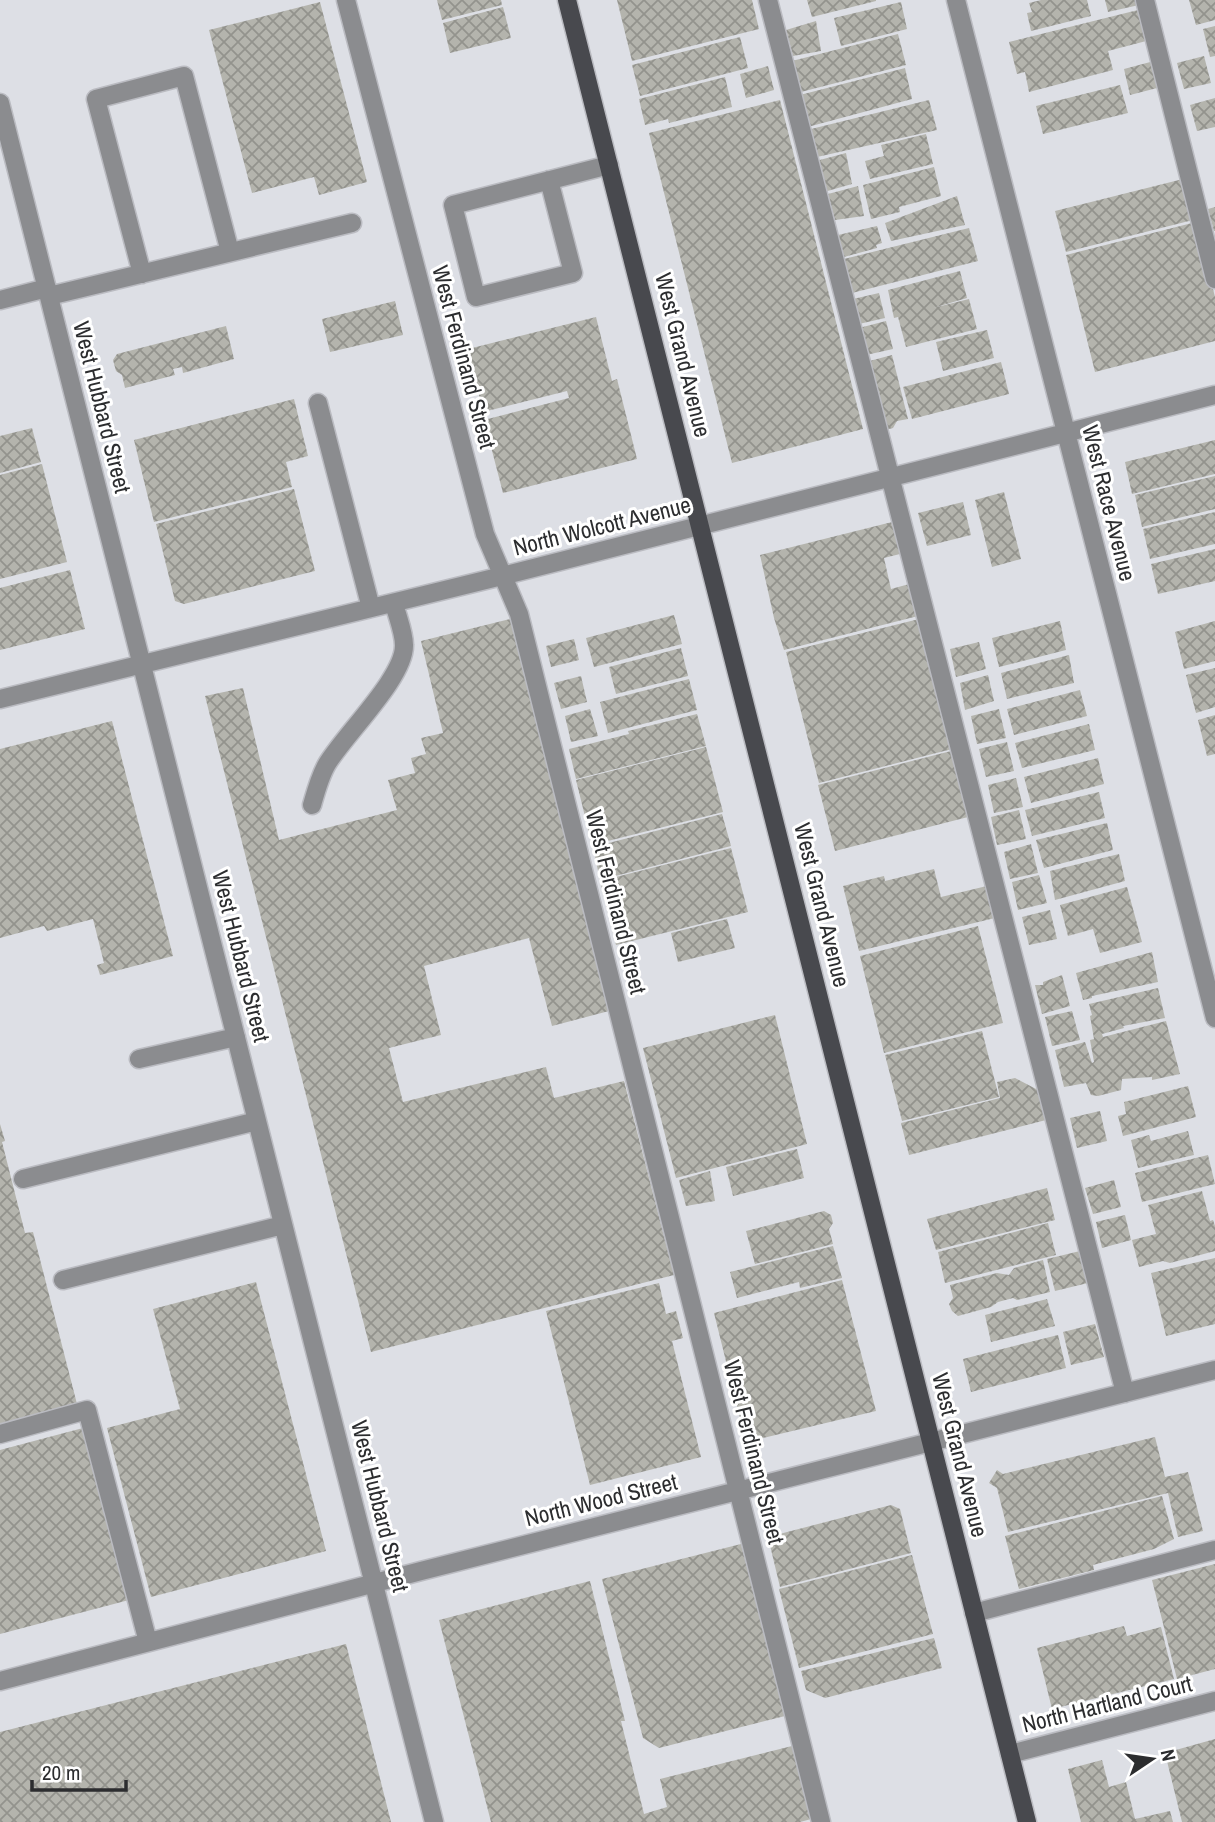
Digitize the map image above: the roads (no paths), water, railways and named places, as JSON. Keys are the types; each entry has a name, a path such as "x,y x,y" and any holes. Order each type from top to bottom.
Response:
{"main road":[{"name":"West Grand Avenue","path":"567,0 1027,1822"}],"street":[{"name":"West Ferdinand Street","path":"346,0 485,534 519,614 821,1822"},
{"path":"768,0 1125,1393"},
{"name":"West Race Avenue","path":"956,0 1215,1018"},
{"path":"1145,0 1215,279"},
{"path":"142,274 96,99 184,76 230,252"},
{"name":"West Hubbard Street","path":"0,103 434,1822"},
{"path":"549,180 573,273 476,297 453,205 549,180 609,165"},
{"path":"0,300 142,274 352,223"},
{"name":"North Wolcott Avenue","path":"0,699 502,576 1215,395"},
{"path":"318,403 372,608"},
{"path":"312,804 325,766 398,667 404,646 394,603"},
{"path":"139,1059 236,1037"},
{"path":"23,1179 257,1121"},
{"path":"63,1280 283,1225"},
{"name":"North Wood Street","path":"0,1681 374,1583 1215,1370"},
{"path":"0,1434 87,1410 148,1642"},
{"path":"974,1613 1215,1550"},
{"name":"North Hartland Court","path":"1010,1754 1215,1701"}]}
